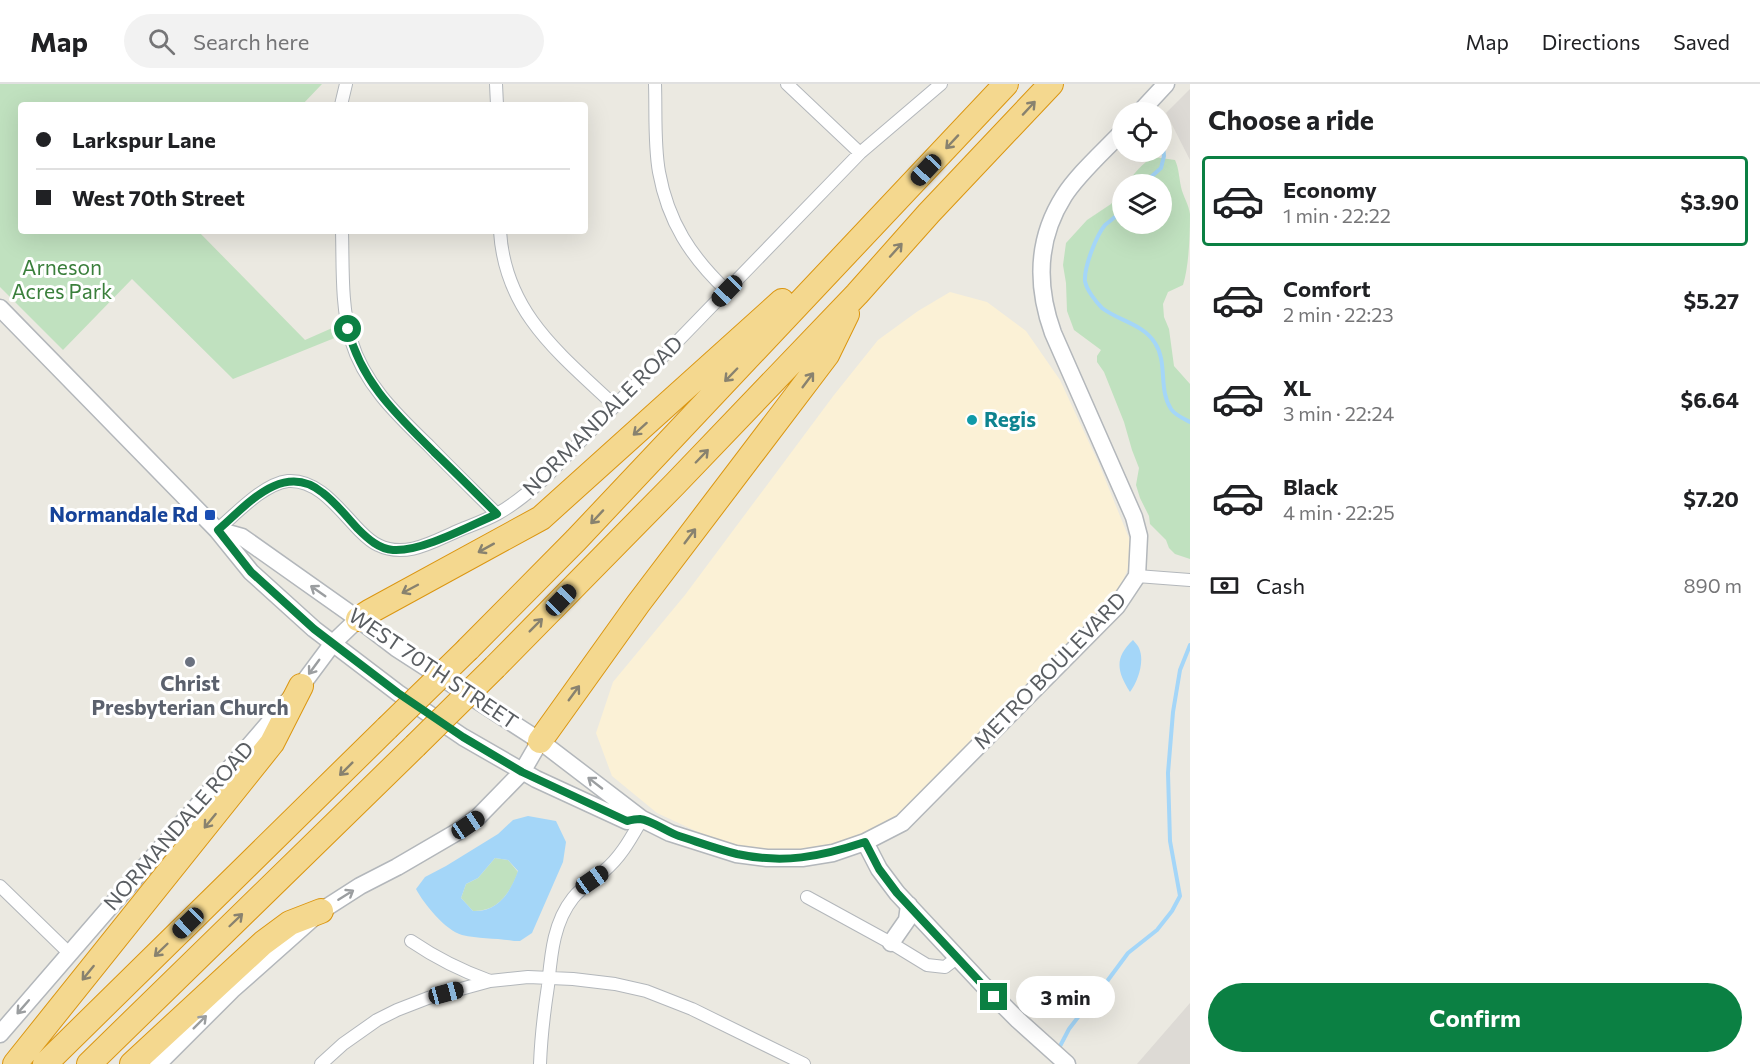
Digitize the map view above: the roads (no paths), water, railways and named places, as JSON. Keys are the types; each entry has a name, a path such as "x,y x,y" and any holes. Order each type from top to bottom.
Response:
{"highway":[{"path":"45,1064 576,540 1006,84"},
{"path":"89,1064 495,667 675,484 857,294 929,213 1052,84"},
{"path":"358,619 541,518 785,299 830,272"},
{"path":"540,741 645,595 827,355 857,294"},
{"path":"15,1064 272,743 301,686"},
{"path":"132,1064 263,943 290,923 321,911"}],"street":[{"path":"342,102 346,84"},
{"path":"496,84 496,102"},
{"path":"655,84 658,170 665,198 689,249 707,272 727,291"},
{"path":"787,84 860,153"},
{"name":"NORMANDALE ROAD","path":"218,530 262,491 273,485 299,481 322,492 376,545 390,550 418,548 497,514 545,478 860,153 941,84"},
{"path":"1149,102 1166,84"},
{"name":"METRO BOULEVARD","path":"865,842 902,823 1117,606 1137,576 1139,536 1134,517 1053,333 1045,311 1041,287 1041,263 1045,240 1053,217 1064,196 1112,143"},
{"path":"342,234 345,316 362,367 376,390 393,411 497,514"},
{"path":"500,234 508,277 521,305 538,331 615,406"},
{"name":"WEST 70TH STREET","path":"0,308 218,530 251,572 314,629 398,693 463,737 522,772 627,821 642,819"},
{"name":"WEST 70TH STREET","path":"218,530 242,537 396,648 540,741 642,819 670,833 736,854 767,858 802,858 833,853 865,842"},
{"path":"1137,576 1186,579"},
{"name":"NORMANDALE ROAD","path":"0,1034 301,686 333,643 358,619"},
{"path":"158,1064 232,990 321,911 360,886 457,832 478,817 522,772 540,741"},
{"path":"540,1064 542,1031 556,933 572,899 625,849 642,819"},
{"path":"865,842 879,869 909,905 1018,1020 1067,1064"},
{"path":"0,886 69,953"},
{"path":"807,897 927,965 945,967 958,957"},
{"path":"891,943 907,920 909,905"},
{"path":"411,941 432,956 466,973 490,981"},
{"path":"321,1064 343,1044 377,1020 397,1010 428,998 490,981 528,976 615,984 646,991 692,1009 804,1064"}],"water":[{"path":"1133,640 1141,653 1141,665 1130,692 1122,678 1120,659"},
{"path":"528,816 556,821 566,842 563,862 532,933 520,941 514,941 468,936 455,932 436,916 416,889 425,877 498,834 513,820","holes":["495,858 508,860 518,871 507,894 496,905 473,911 461,898 466,884 478,878"]}],"waterway":[{"path":"1154,174 1161,168 1162,162"},
{"path":"1112,219 1105,225 1091,252 1086,268 1086,284 1102,308 1144,331 1155,343 1161,359 1167,401 1175,413 1190,422"},
{"path":"1058,1050 1069,1029 1082,1012 1098,1002 1108,980 1128,953 1157,930 1180,896 1170,841 1168,773 1173,712 1180,670 1190,645"}],"place":[{"name":"Regis","path":"972,420"},
{"name":"Normandale Rd","path":"210,515"},
{"name":"Christ Presbyterian Church","path":"190,662"}],"park label":[{"name":"Arneson Acres Park","path":"62,280"}]}
